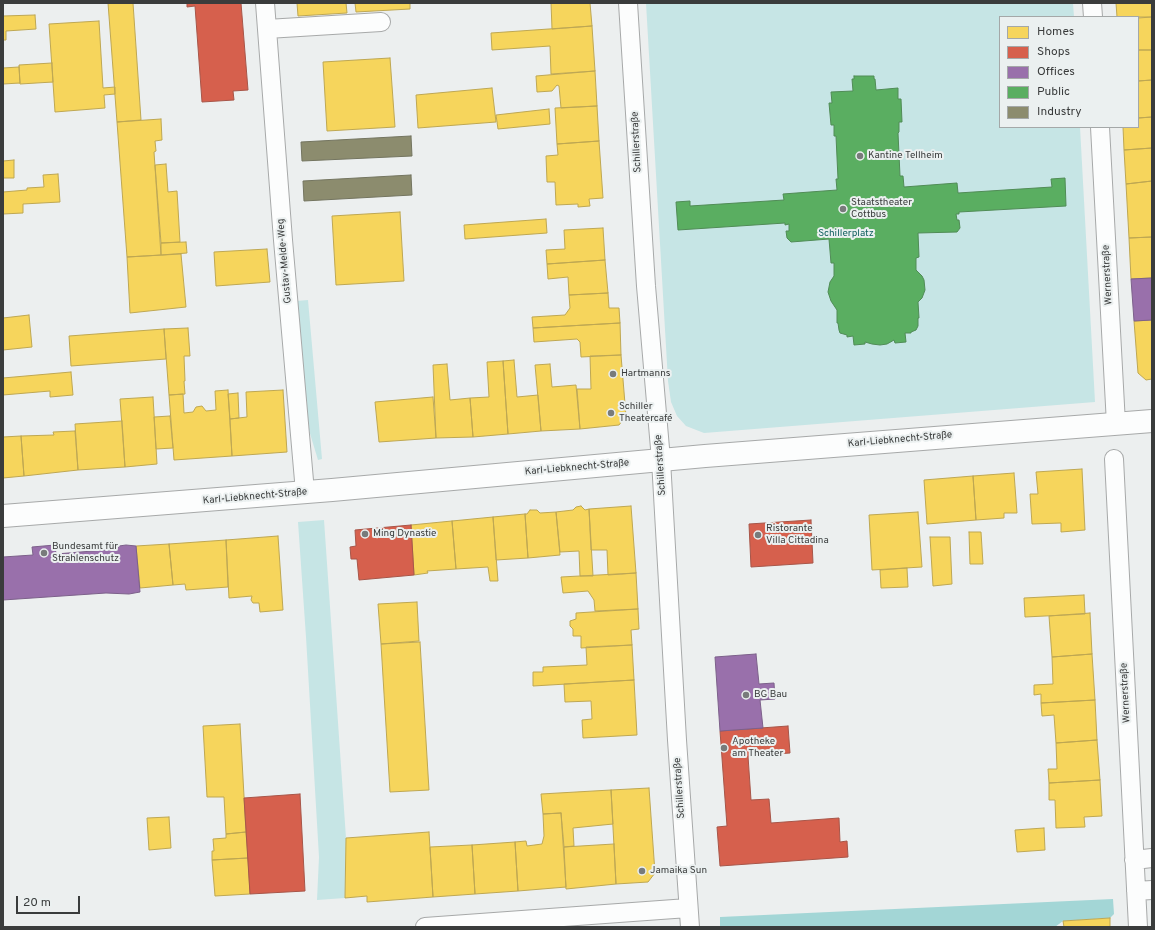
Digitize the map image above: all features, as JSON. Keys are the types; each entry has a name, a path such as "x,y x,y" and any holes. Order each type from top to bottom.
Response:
{"main road":[{"name":"Karl-Liebknecht-Straße","path":"3,516 305,492 661,460 1152,421"}],"street":[{"name":"Gustav-Melde-Weg","path":"266,3 283,240 305,492"},
{"name":"Schillerstraße","path":"628,3 646,286 661,460 690,927"},
{"path":"1092,3 1093,16"},
{"path":"268,29 381,22"},
{"name":"Wernerstraße","path":"1100,128 1116,424"},
{"name":"Wernerstraße","path":"1114,459 1134,860 1144,891 1138,927"},
{"path":"1134,860 1152,858"},
{"path":"425,927 688,908"}],"green space":[{"name":"Schillerplatz","path":"646,3 1073,3 1074,16 999,16 999,128 1080,128 1095,402 704,433 686,426 677,416 671,402 668,381"},
{"path":"308,300 322,459 318,460 305,417 296,301"},
{"path":"324,520 346,838 345,898 317,900 319,857 298,522"}],"shaded area":[{"path":"1113,899 1114,914 1110,918 1063,921 1055,927 720,927 720,917"}],"building: Homes":[{"path":"108,3 133,3 141,120 117,122"},
{"path":"297,3 346,3 347,13 298,16"},
{"path":"355,3 410,3 410,9 356,12"},
{"path":"551,3 590,3 592,26 552,29"},
{"path":"1116,3 1152,3 1152,17 1117,16"},
{"path":"35,15 36,29 6,31 6,40 3,40 3,16"},
{"path":"1152,17 1152,50 1139,50 1139,18"},
{"path":"99,21 103,88 115,87 115,94 104,95 105,108 55,112 49,24"},
{"path":"592,26 595,71 551,74 550,46 492,50 491,33"},
{"path":"1139,50 1152,50 1152,80 1139,81"},
{"path":"390,58 395,127 327,131 323,62"},
{"path":"52,63 53,82 20,84 19,65"},
{"path":"19,67 20,83 3,84 3,68"},
{"path":"595,71 597,106 561,108 559,86 557,85 552,91 537,92 536,76"},
{"path":"1152,80 1152,117 1139,118 1139,81"},
{"path":"492,88 496,122 418,128 416,95"},
{"path":"597,106 599,141 557,144 555,108"},
{"path":"549,109 550,124 498,129 496,115"},
{"path":"1152,117 1152,148 1124,150 1123,128 1139,128 1139,118"},
{"path":"161,119 162,140 155,141 156,151 154,152 161,255 127,257 117,122"},
{"path":"599,141 603,198 589,199 590,206 578,207 578,204 556,205 555,182 547,182 546,156 558,155 557,144"},
{"path":"1152,148 1152,181 1126,184 1124,150"},
{"path":"14,160 14,178 3,178 3,161"},
{"path":"166,164 168,192 177,191 180,242 161,243 155,165"},
{"path":"58,174 60,202 23,204 23,213 3,214 3,192 44,187 43,175"},
{"path":"1152,181 1152,237 1129,238 1126,184"},
{"path":"400,212 404,281 336,285 332,216"},
{"path":"546,219 547,233 465,239 464,225"},
{"path":"603,228 605,260 547,264 546,250 565,249 564,230"},
{"path":"1152,237 1152,278 1131,279 1129,238"},
{"path":"186,242 187,253 161,255 161,243"},
{"path":"267,249 270,282 216,286 214,252"},
{"path":"181,254 186,307 130,313 127,257"},
{"path":"605,260 608,293 569,295 568,277 548,279 547,264"},
{"path":"608,293 609,308 619,308 620,323 533,328 532,317 565,315 570,308 569,295"},
{"path":"29,315 32,347 3,350 3,318"},
{"path":"1152,320 1152,379 1146,380 1138,373 1134,321"},
{"path":"620,323 621,355 581,357 580,342 577,339 534,342 533,328"},
{"path":"188,328 190,356 184,356 185,394 169,395 164,329"},
{"path":"164,329 166,359 71,366 69,336"},
{"path":"621,355 626,416 619,425 580,429 577,389 591,389 590,356"},
{"path":"514,360 517,397 538,395 541,431 508,434 503,361"},
{"path":"503,361 508,434 473,437 470,398 489,397 487,362"},
{"path":"447,364 450,400 470,398 473,437 436,438 433,365"},
{"path":"550,364 552,387 576,385 580,429 541,431 535,365"},
{"path":"71,372 73,395 50,397 50,391 3,395 3,378"},
{"path":"228,390 232,456 174,460 169,395 183,394 184,413 193,412 196,407 202,406 206,411 216,410 215,391"},
{"path":"283,390 287,452 232,456 230,419 247,417 246,392"},
{"path":"238,393 239,418 230,419 228,394"},
{"path":"153,397 157,464 125,467 120,399"},
{"path":"433,397 436,438 379,442 375,402"},
{"path":"170,416 173,448 156,449 154,417"},
{"path":"122,421 125,467 78,470 75,424"},
{"path":"75,431 78,470 24,476 21,436 54,435 53,432"},
{"path":"21,436 24,476 3,478 3,437"},
{"path":"1082,469 1085,530 1061,532 1061,523 1032,524 1030,494 1038,494 1036,472"},
{"path":"1014,473 1017,513 1004,513 1004,518 976,520 973,476"},
{"path":"973,476 976,520 927,524 924,480"},
{"path":"581,506 585,510 589,509 593,576 580,576 579,551 560,552 556,512 573,510 576,507"},
{"path":"631,506 636,573 608,575 607,550 591,550 589,509"},
{"path":"530,510 537,510 540,513 556,512 560,555 528,558 525,514 527,514"},
{"path":"918,512 922,567 872,570 869,515"},
{"path":"525,514 528,558 496,560 493,517"},
{"path":"493,517 498,581 490,581 488,567 456,569 452,521"},
{"path":"452,521 456,569 427,571 428,573 414,575 411,525"},
{"path":"969,532 981,532 983,564 970,564"},
{"path":"278,536 283,610 260,612 259,603 253,603 251,600 252,596 229,598 226,540"},
{"path":"930,537 950,537 952,584 933,586"},
{"path":"226,540 228,587 186,590 185,584 173,585 169,544"},
{"path":"169,544 173,585 140,588 136,546"},
{"path":"907,568 908,587 881,588 880,570"},
{"path":"636,573 638,609 595,611 594,600 588,591 563,593 561,577"},
{"path":"1084,595 1085,614 1025,617 1024,598"},
{"path":"417,602 419,641 381,644 378,604"},
{"path":"638,609 639,629 631,630 632,645 581,648 581,636 573,636 573,629 570,626 570,621 576,619 576,613"},
{"path":"1090,613 1092,654 1052,657 1049,616"},
{"path":"420,642 429,790 390,792 381,644"},
{"path":"632,645 634,680 533,686 533,672 543,672 543,667 587,665 586,647"},
{"path":"1092,654 1095,700 1041,703 1041,694 1034,695 1034,685 1053,684 1052,657"},
{"path":"634,680 637,735 583,738 582,720 592,719 591,701 565,702 564,684"},
{"path":"1095,700 1097,740 1056,743 1054,715 1042,716 1041,703"},
{"path":"240,724 246,832 226,834 224,797 207,797 203,726"},
{"path":"1097,740 1100,780 1049,783 1048,769 1057,769 1056,743"},
{"path":"1100,780 1102,816 1084,817 1085,827 1056,828 1055,800 1049,800 1049,783"},
{"path":"649,788 655,873 648,882 616,884 611,790"},
{"path":"611,790 613,824 573,828 574,846 564,847 561,813 543,814 541,794"},
{"path":"561,813 566,887 518,891 515,842 526,841 527,846 542,844 544,836 543,814"},
{"path":"169,817 171,848 149,850 147,818"},
{"path":"1044,828 1045,850 1017,852 1015,830"},
{"path":"246,832 248,858 212,860 212,851 214,851 213,839 226,838 226,834"},
{"path":"429,832 433,897 367,902 367,896 345,898 346,838"},
{"path":"515,842 518,891 475,894 472,845"},
{"path":"614,844 616,884 566,889 564,847"},
{"path":"472,845 475,894 433,897 430,847"},
{"path":"248,858 250,894 215,896 212,860"},
{"path":"1110,918 1110,927 1064,927 1063,921"}],"building: Shops":[{"path":"187,3 241,3 248,90 233,91 234,100 202,102 195,6 187,7"},
{"path":"811,520 813,563 751,567 749,524"},
{"path":"411,525 414,575 359,580 357,559 351,559 350,547 356,546 355,530"},
{"path":"788,726 790,753 748,756 751,800 769,799 771,823 839,818 840,842 847,841 848,857 720,866 717,827 727,826 720,731"},
{"path":"300,794 305,891 250,894 244,798"}],"building: Offices":[{"path":"1152,278 1152,320 1134,321 1131,279"},
{"path":"55,545 56,554 117,549 119,546 126,545 136,546 140,592 129,594 106,593 3,600 3,557 33,555 32,547"},
{"name":"BG Bau","path":"756,654 759,684 774,683 775,699 760,700 763,728 720,731 715,657"}],"building: Public":[{"name":"Staatstheater Cottbus","path":"854,76 874,76 876,90 898,88 898,99 901,99 902,122 899,122 898,133 900,176 903,176 904,187 957,183 958,193 1052,187 1051,179 1065,178 1066,206 959,212 959,214 956,214 957,220 959,220 960,228 957,232 918,233 919,257 916,258 916,270 924,280 925,290 922,298 918,302 918,326 916,330 911,333 905,333 906,342 895,343 894,340 887,344 880,345 865,342 865,344 854,345 853,336 847,337 847,335 840,333 837,323 837,310 831,301 828,292 830,282 834,276 834,263 831,263 829,239 791,242 787,238 786,231 789,231 789,224 785,225 785,223 678,230 676,202 690,201 690,206 784,200 783,194 837,190 836,179 838,179 836,136 834,136 834,125 831,125 829,103 832,103 831,92 853,91 852,79 854,79"}],"building: Industry":[{"path":"411,136 412,156 302,161 301,142"},
{"path":"411,175 412,195 304,201 303,181"}],"place":[{"name":"Kantine Tellheim","path":"860,156"},
{"name":"Staatstheater Cottbus","path":"843,209"},
{"name":"Hartmanns","path":"613,374"},
{"name":"Schiller Theatercafé","path":"611,413"},
{"name":"Ming Dynastie","path":"365,534"},
{"name":"Ristorante Villa Cittadina","path":"758,535"},
{"name":"Bundesamt für Strahlenschutz","path":"44,553"},
{"name":"BG Bau","path":"746,695"},
{"name":"Apotheke am Theater","path":"724,748"},
{"name":"Jamaika Sun","path":"642,871"}]}
